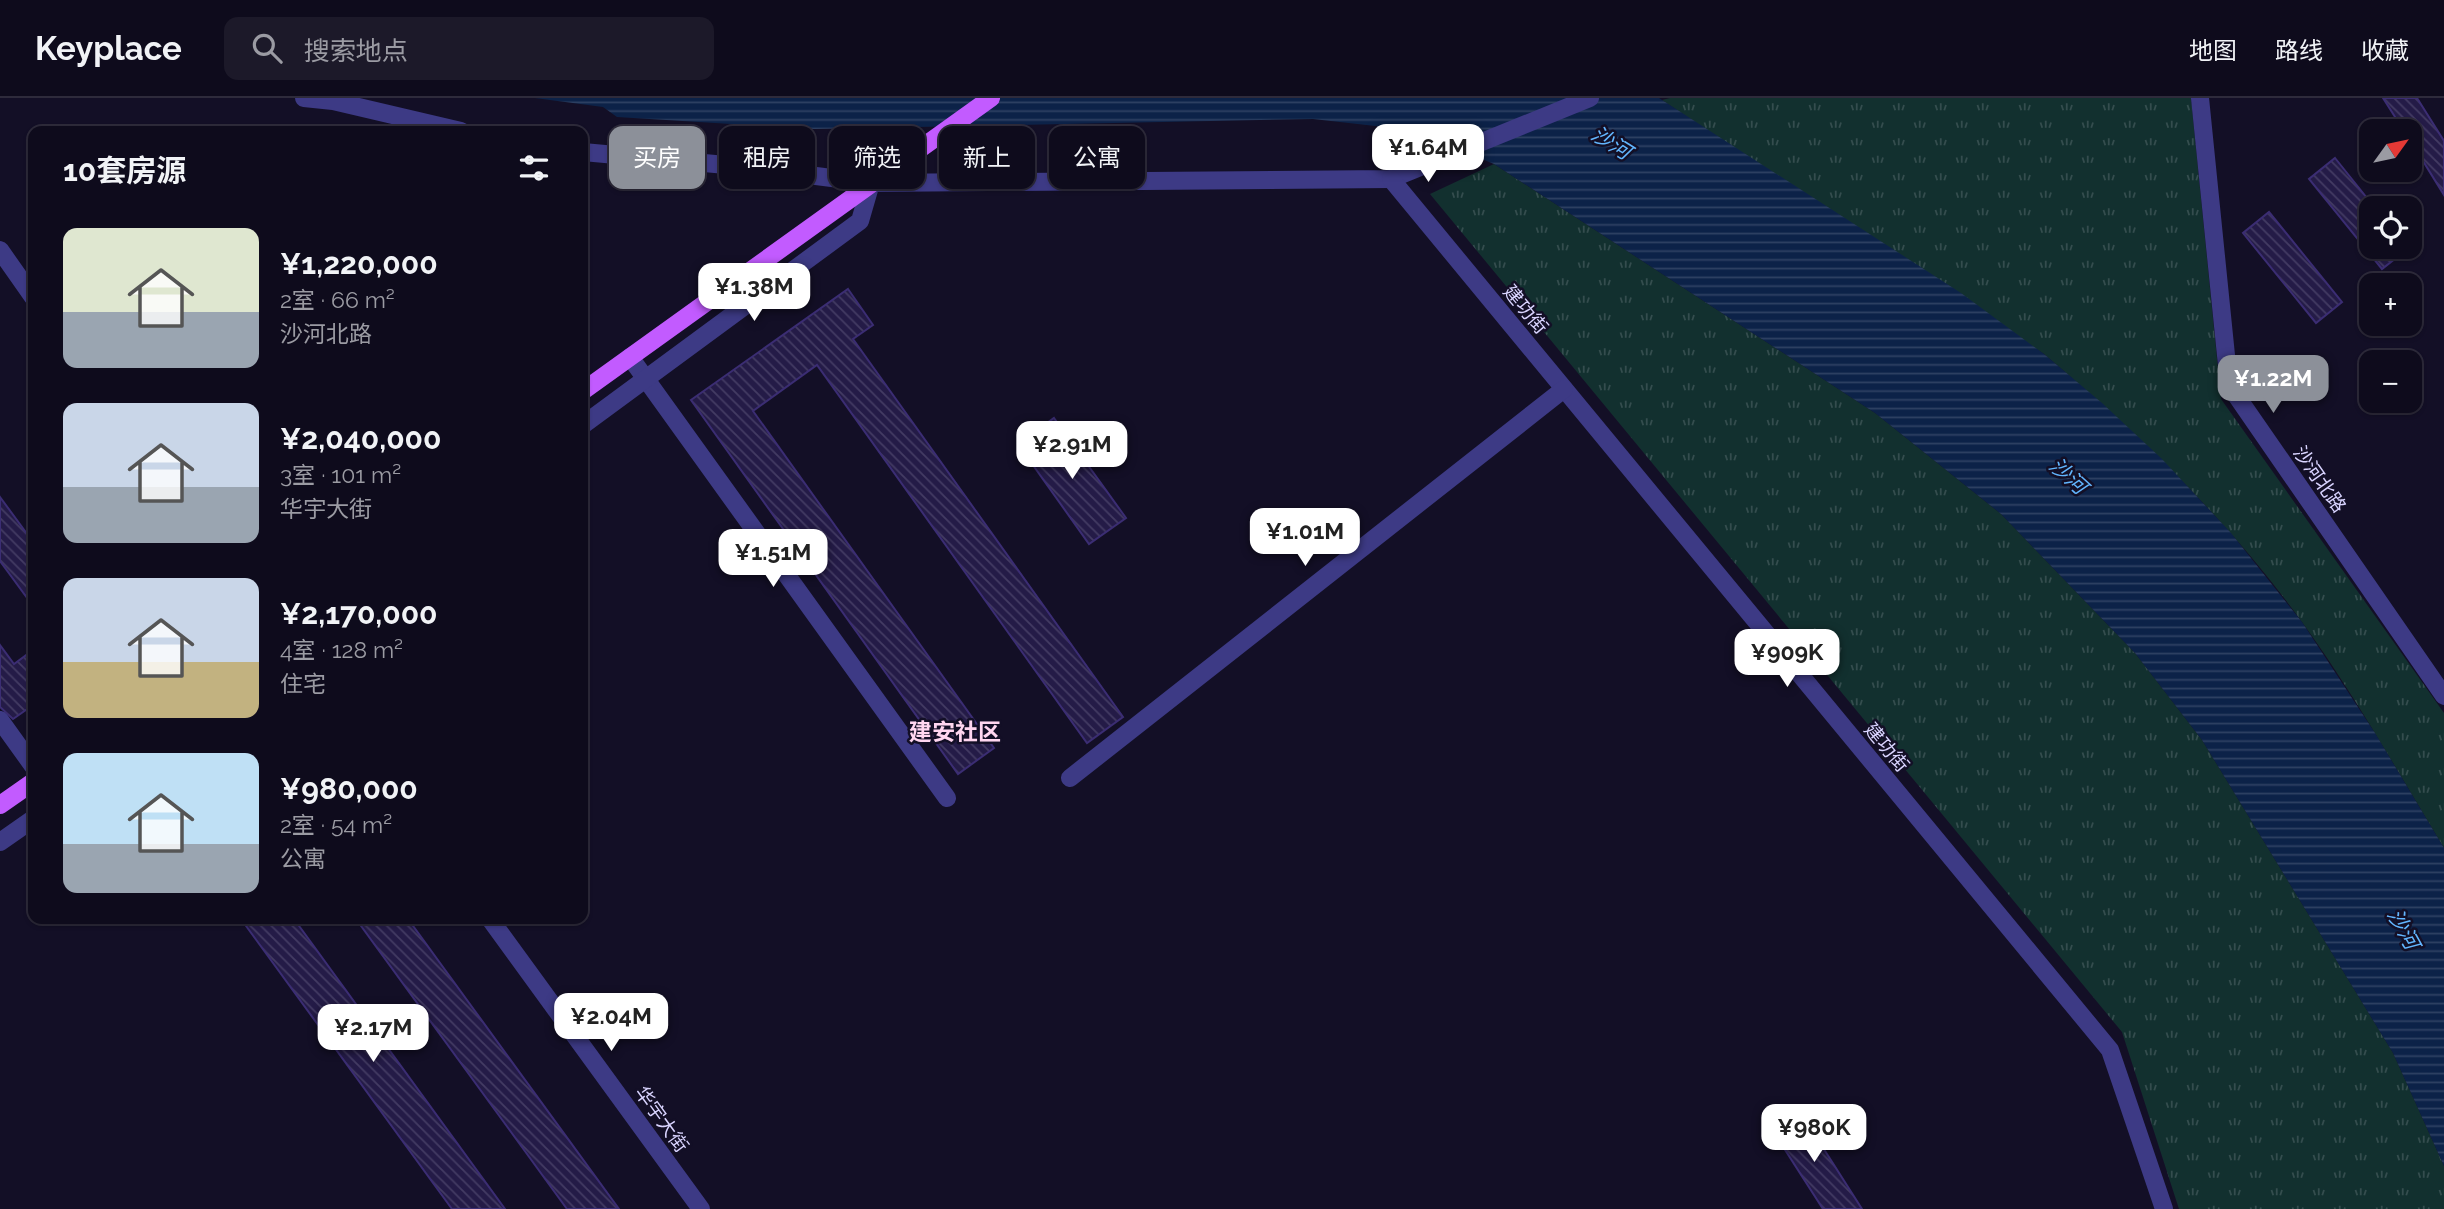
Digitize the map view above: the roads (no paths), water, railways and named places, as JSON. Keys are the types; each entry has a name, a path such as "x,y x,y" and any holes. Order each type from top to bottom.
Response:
{"main road":[{"path":"925,145 990,98"},
{"path":"588,387 864,189"},
{"path":"0,805 28,785"}],"street":[{"path":"304,98 333,101 440,126"},
{"path":"925,183 1391,179 1590,98"},
{"name":"沙河北路","path":"2200,98 2230,385 2444,696"},
{"path":"588,152 829,178"},
{"name":"建功街","path":"1391,179 2110,1050 2164,1209"},
{"path":"588,421 860,221 870,189"},
{"path":"0,250 28,290"},
{"path":"630,357 947,798"},
{"path":"1070,778 1564,389"},
{"path":"0,720 28,759"},
{"path":"0,842 28,822"},
{"name":"华宇大街","path":"494,924 701,1209"}],"water":[{"name":"沙河","path":"535,98 1659,98 1961,293 2044,354 2162,459 2231,533 2302,622 2375,733 2444,848 2444,1166 2393,1053 2202,740 2135,653 2001,514 1875,413 1494,164 1411,130 1313,119 925,127 829,126 829,129 815,129 815,126 765,126 617,117 603,107"}],"district":[{"name":"建安社区","path":"955,732"}]}
